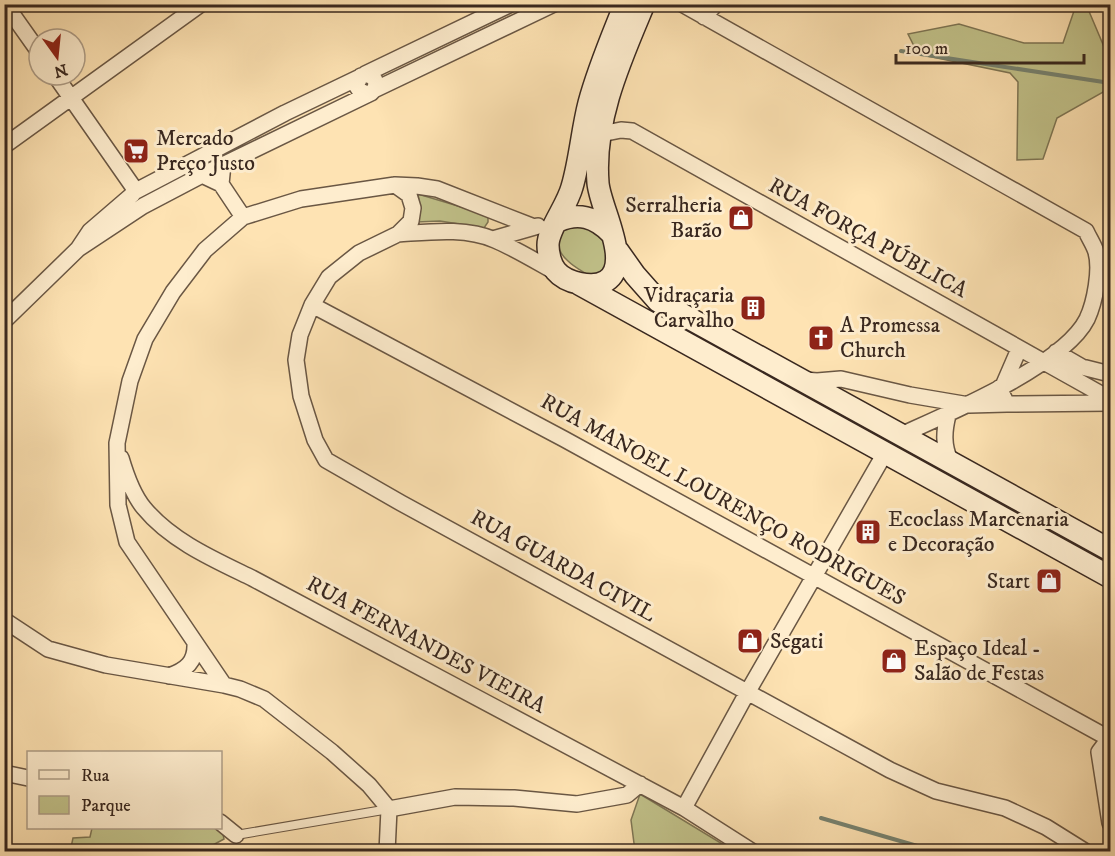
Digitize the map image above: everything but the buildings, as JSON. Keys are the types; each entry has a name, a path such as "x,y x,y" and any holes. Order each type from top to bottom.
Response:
{"main road":[{"path":"625,4 597,74 572,188 552,229 548,245 551,263 566,278 1110,577"},
{"path":"566,278 592,285 606,281 615,270 614,242 598,184 601,134 607,100 644,4"},
{"path":"558,220 579,215 596,220 614,242 635,275 658,301 1110,550"}],"street":[{"path":"5,4 27,35"},
{"path":"4,146 201,4"},
{"path":"4,321 78,249 138,197 285,113 511,4"},
{"path":"138,197 202,175 554,4"},
{"path":"682,4 1086,231 1096,253 1096,289 1087,320 1056,352 1001,387 969,405 903,434"},
{"path":"704,17 716,4"},
{"path":"363,76 374,78 376,86 370,92"},
{"path":"64,87 138,197"},
{"name":"RUA FORÇA PÚBLICA","path":"601,134 621,130 632,131 1110,401"},
{"path":"221,184 223,164"},
{"path":"202,175 221,184 243,217"},
{"path":"224,685 134,554 123,530 118,505 117,442 130,381 145,339 173,292 206,250 243,217 301,199 395,185 437,189 534,227"},
{"path":"395,185 409,195 413,208 411,221 398,234"},
{"path":"493,239 558,220"},
{"path":"398,234 463,232 493,239 566,278"},
{"name":"RUA GUARDA CIVIL","path":"398,234 359,253 329,277 312,305 300,335 296,360 301,396 315,440 326,460 890,770 936,791 1005,808 1046,827 1086,852"},
{"name":"RUA MANOEL LOURENÇO RODRIGUES","path":"312,305 816,576 1110,741"},
{"path":"1007,404 1001,387 1018,349"},
{"path":"1056,352 1082,367 1110,374"},
{"path":"802,380 841,380 969,405 1110,401"},
{"path":"948,415 945,446 950,460"},
{"name":"RUA FERNANDES VIEIRA","path":"117,442 125,472 143,508 168,532 212,558 684,808 753,852"},
{"path":"684,808 747,693 885,453"},
{"path":"123,530 131,515 143,508"},
{"path":"4,620 48,649 106,665 224,685 264,699 332,752 369,785 389,809 387,852"},
{"path":"169,676 182,671 190,664 194,658 195,643"},
{"path":"1110,741 1099,752 1110,822"},
{"path":"4,773 27,778"},
{"path":"389,809 455,798 514,798 576,804 627,795 640,784"},
{"path":"222,824 236,835"}],"lane":[{"path":"236,835 389,809"}],"green space":[{"path":"1075,8 1088,9 1110,61 1110,95 1103,92 1057,118 1043,159 1017,160 1018,82 1010,73 918,54 908,34 959,24 1024,43 1063,43"},
{"path":"418,194 488,215 488,222 484,228 440,221 417,222 420,207"},
{"path":"574,224 593,231 604,242 610,255 603,272 588,275 563,256 559,245 560,235 563,230"},
{"path":"640,794 734,851 635,851 631,820"},
{"path":"92,829 222,829 224,839 202,851 70,852 73,838 90,837"}],"waterway":[{"path":"901,51 1110,83"},
{"path":"821,818 938,852"}],"place":[{"name":"Mercado Preço Justo","path":"136,151"},
{"name":"Serralheria Barão","path":"741,218"},
{"name":"Vidraçaria Carvalho","path":"753,308"},
{"name":"A Promessa Church","path":"821,338"},
{"name":"Ecoclass Marcenaria e Decoração","path":"868,532"},
{"name":"Start","path":"1049,581"},
{"name":"Segati","path":"750,641"},
{"name":"Espaço Ideal - Salão de Festas","path":"894,661"}]}
